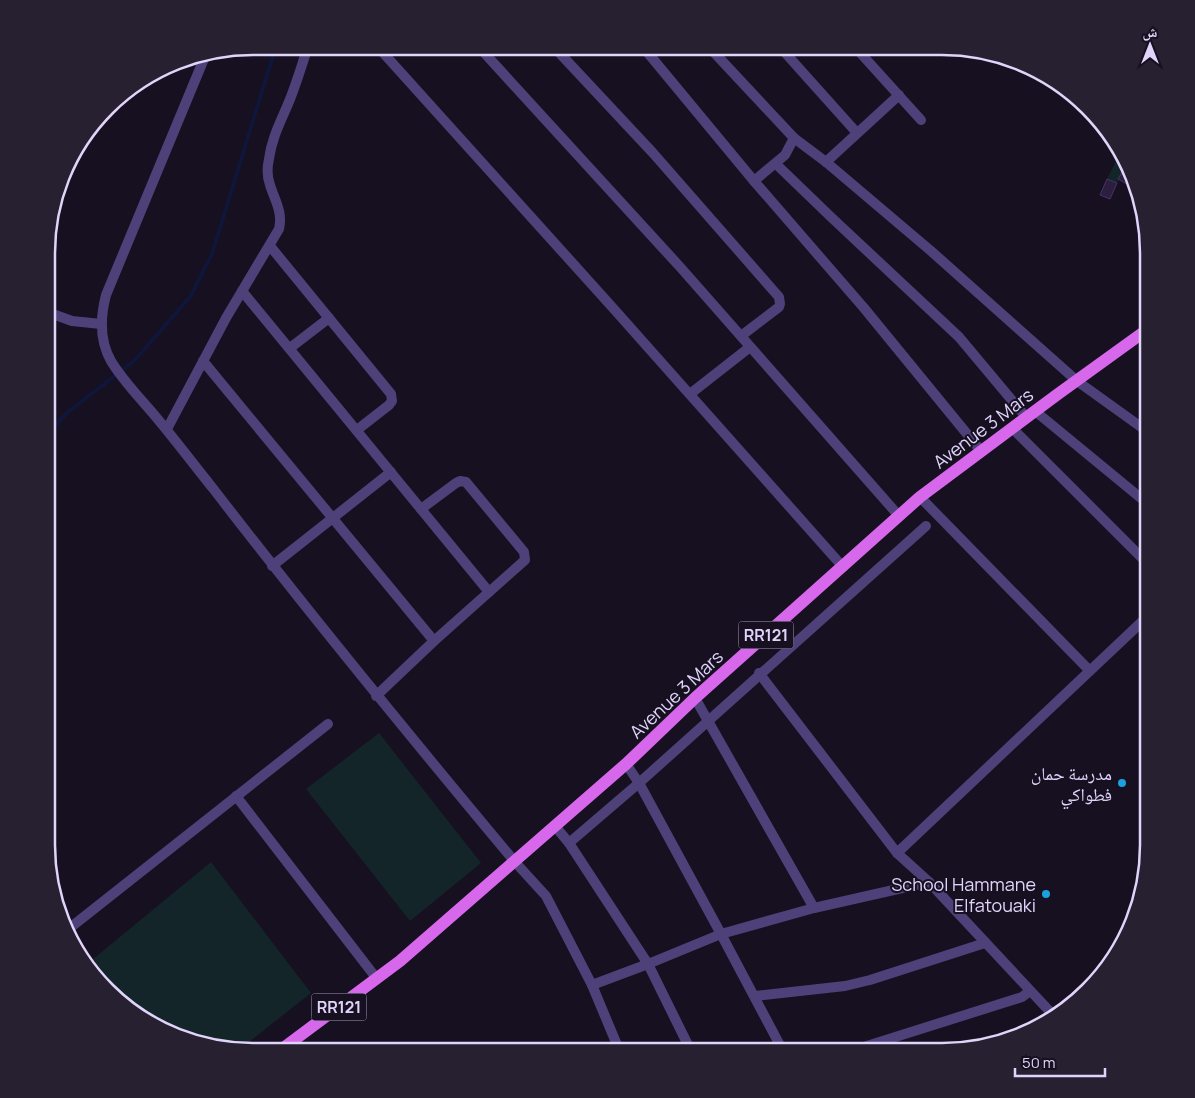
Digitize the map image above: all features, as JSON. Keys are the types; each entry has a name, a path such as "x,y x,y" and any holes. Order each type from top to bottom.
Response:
{"main road":[{"name":"Avenue 3 Mars","path":"290,1043 408,955 626,764 695,698 920,497 1077,381 1140,340"}],"street":[{"path":"166,429 226,318 279,229 281,221 280,212 268,174 271,144 292,94 305,55"},
{"path":"384,55 690,394 843,567"},
{"path":"486,55 681,268 898,516"},
{"path":"561,55 653,153 779,297 779,307 741,336"},
{"path":"650,55 754,182 864,308 981,451"},
{"path":"717,55 794,138 826,162 931,251 1077,381 1140,426"},
{"path":"787,55 857,133"},
{"path":"862,55 921,120"},
{"path":"203,62 106,296 102,310 102,338 111,362 376,696 515,862 546,896 592,985 616,1043"},
{"path":"826,162 898,95"},
{"path":"754,182 776,164 794,138"},
{"path":"776,164 959,337 1031,414 1140,498"},
{"path":"270,246 392,397 390,405 357,430"},
{"path":"242,291 489,592"},
{"path":"55,315 72,321 101,324"},
{"path":"290,348 329,318"},
{"path":"690,394 750,347"},
{"path":"203,362 434,641"},
{"path":"1012,428 1140,557"},
{"path":"272,566 391,472"},
{"path":"376,696 434,641 525,560 526,557 524,552 466,482 460,481 456,483 421,509"},
{"path":"920,497 1090,670"},
{"path":"569,843 639,783 759,673 926,526"},
{"path":"897,853 1140,623"},
{"path":"759,673 897,853 929,882 1050,1011"},
{"path":"695,698 706,721 814,908"},
{"path":"72,926 328,724"},
{"path":"626,764 639,783 779,1043"},
{"path":"236,796 377,979"},
{"path":"555,826 569,843 648,964 687,1043"},
{"path":"592,985 721,934 814,908 929,882"},
{"path":"755,996 845,986 870,980 985,943"},
{"path":"876,1043 1022,997 1030,991"}],"shaded area":[{"path":"1117,159 1123,172 1117,183 1107,179"},
{"path":"379,733 481,863 410,921 306,789"},
{"path":"211,862 311,993 248,1043 240,1043 189,1033 154,1017 122,994 92,960"}],"building":[{"path":"1123,171 1128,185 1118,179"},
{"path":"1107,179 1117,183 1110,199 1100,195"}],"waterway":[{"path":"55,425 68,412 134,361 190,297 212,254 273,55"}],"place":[{"name":"مدرسة حمان فطواكي","path":"1122,783"},
{"name":"School Hammane Elfatouaki","path":"1046,894"}]}
